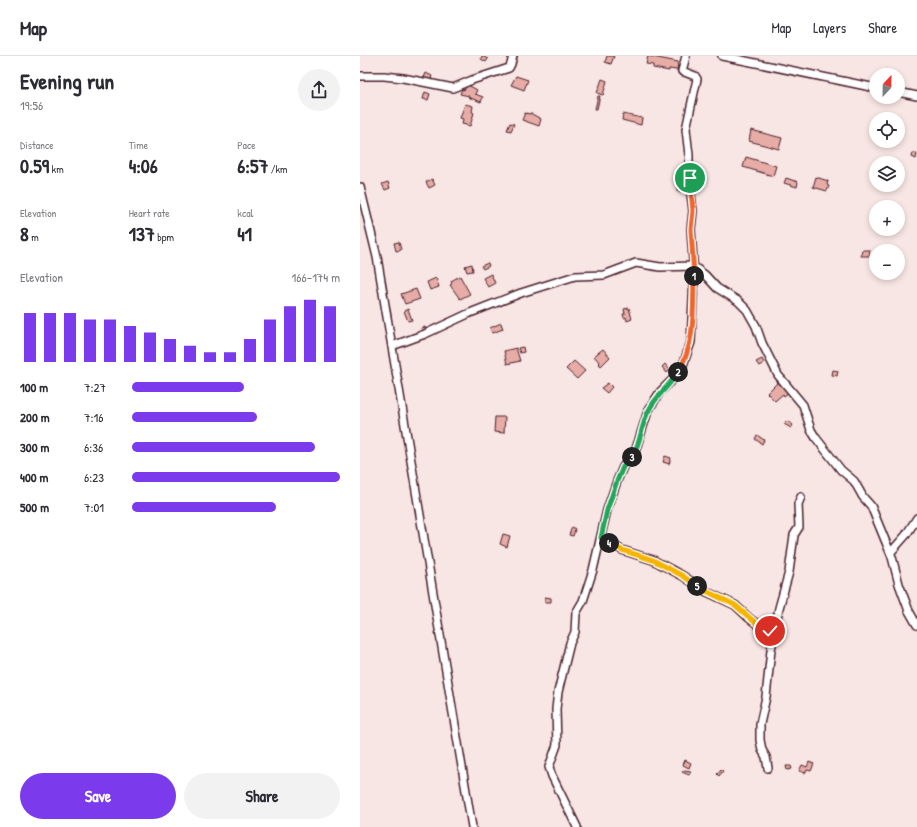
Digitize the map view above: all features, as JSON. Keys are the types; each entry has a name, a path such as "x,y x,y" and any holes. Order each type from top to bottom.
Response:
{"street":[{"path":"360,76 403,78 452,88 509,68 512,56"},
{"path":"577,827 549,767 557,745 556,709 558,692 570,642 574,636 576,613 583,601 601,538 607,510 617,481 623,467 636,449 648,412 660,392 675,378 691,342 693,266 692,200 686,129 697,79 696,77 682,71 686,56"},
{"path":"722,56 869,87"},
{"path":"905,93 917,96"},
{"path":"360,187 377,256 472,827"},
{"path":"392,346 426,334 470,313 521,293 575,276 604,275 636,263 660,267 693,266 705,275 717,288 738,301 747,310 756,326 762,343 778,375 803,405 811,430 816,438 840,470 854,481 863,497 871,506 891,552 899,584 909,611 917,625"},
{"path":"768,768 760,740 760,724 766,698 771,650 775,636 779,608 789,572 794,535 799,527 798,504 801,497"},
{"path":"891,552 906,535 917,518"},
{"path":"601,538 622,550 653,560 683,576 708,592 735,605 749,618 770,631 775,636"}],"building":[{"path":"482,56 488,59 486,62 481,59"},
{"path":"607,56 614,56 611,64 605,62"},
{"path":"648,56 678,62 677,70 669,69 669,71 653,68 653,65 646,64"},
{"path":"426,73 432,76 430,82 423,80"},
{"path":"516,76 528,80 524,90 511,85"},
{"path":"602,79 607,81 603,95 597,93"},
{"path":"468,85 477,90 475,94 483,97 481,102 468,97 469,96 460,94 462,89 464,90"},
{"path":"425,92 430,94 428,100 423,99"},
{"path":"598,96 600,96 597,109 595,109"},
{"path":"465,104 473,106 472,112 474,113 470,126 462,124 463,119 460,118"},
{"path":"525,113 530,113 541,119 539,126 522,120"},
{"path":"623,114 642,118 641,125 622,120"},
{"path":"510,123 514,124 511,131 507,130"},
{"path":"751,130 782,138 779,149 749,141"},
{"path":"913,153 917,154 916,159 912,157"},
{"path":"746,157 776,166 773,176 743,167"},
{"path":"816,177 828,181 827,185 829,186 827,191 813,187"},
{"path":"786,178 798,182 797,187 784,183"},
{"path":"432,179 435,185 429,188 426,182"},
{"path":"388,182 390,188 385,190 382,184"},
{"path":"679,185 682,186 681,192 677,191"},
{"path":"399,242 401,250 396,251 394,243"},
{"path":"862,250 869,250 869,256 861,256"},
{"path":"488,263 489,266 483,269 481,266"},
{"path":"472,264 473,271 467,272 465,266"},
{"path":"491,274 495,283 488,287 483,278"},
{"path":"460,276 470,294 460,299 450,285 452,284 451,281"},
{"path":"436,278 439,287 430,290 427,282"},
{"path":"416,289 420,299 405,304 401,294"},
{"path":"629,308 632,319 627,321 623,314 625,314 624,309"},
{"path":"408,309 412,320 408,321 404,311"},
{"path":"501,323 503,329 492,333 490,328"},
{"path":"425,327 426,330 422,332 421,328"},
{"path":"523,347 524,352 520,353 518,348"},
{"path":"516,348 520,361 507,364 504,351"},
{"path":"603,349 610,357 601,366 594,356"},
{"path":"762,359 764,363 759,366 756,362"},
{"path":"574,361 585,371 577,379 566,369"},
{"path":"665,364 670,370 667,373 662,367"},
{"path":"833,370 838,371 837,376 832,375"},
{"path":"778,382 788,393 784,396 783,394 775,401 767,393"},
{"path":"608,383 612,387 607,393 601,388"},
{"path":"495,417 505,417 504,433 494,432"},
{"path":"787,421 793,425 791,428 784,424"},
{"path":"757,435 764,440 762,444 755,439"},
{"path":"665,456 671,458 669,464 663,462"},
{"path":"572,527 575,529 573,536 569,535"},
{"path":"503,534 510,536 507,547 500,544"},
{"path":"545,597 551,598 551,602 545,602"},
{"path":"685,760 691,763 689,768 683,765"},
{"path":"809,762 814,764 811,771 807,770 805,773 799,771 802,765 807,767"},
{"path":"786,766 791,766 792,769 787,770"},
{"path":"721,769 723,771 719,776 717,774"},
{"path":"684,770 691,771 689,775 682,772"}],"route":[{"path":"690,178 693,211 691,229 694,276 691,342 675,378 660,392 644,420 636,449 627,464 623,467 617,481 607,510 601,538 622,550 644,556 683,576 695,585 735,605 757,624 770,631"}]}
